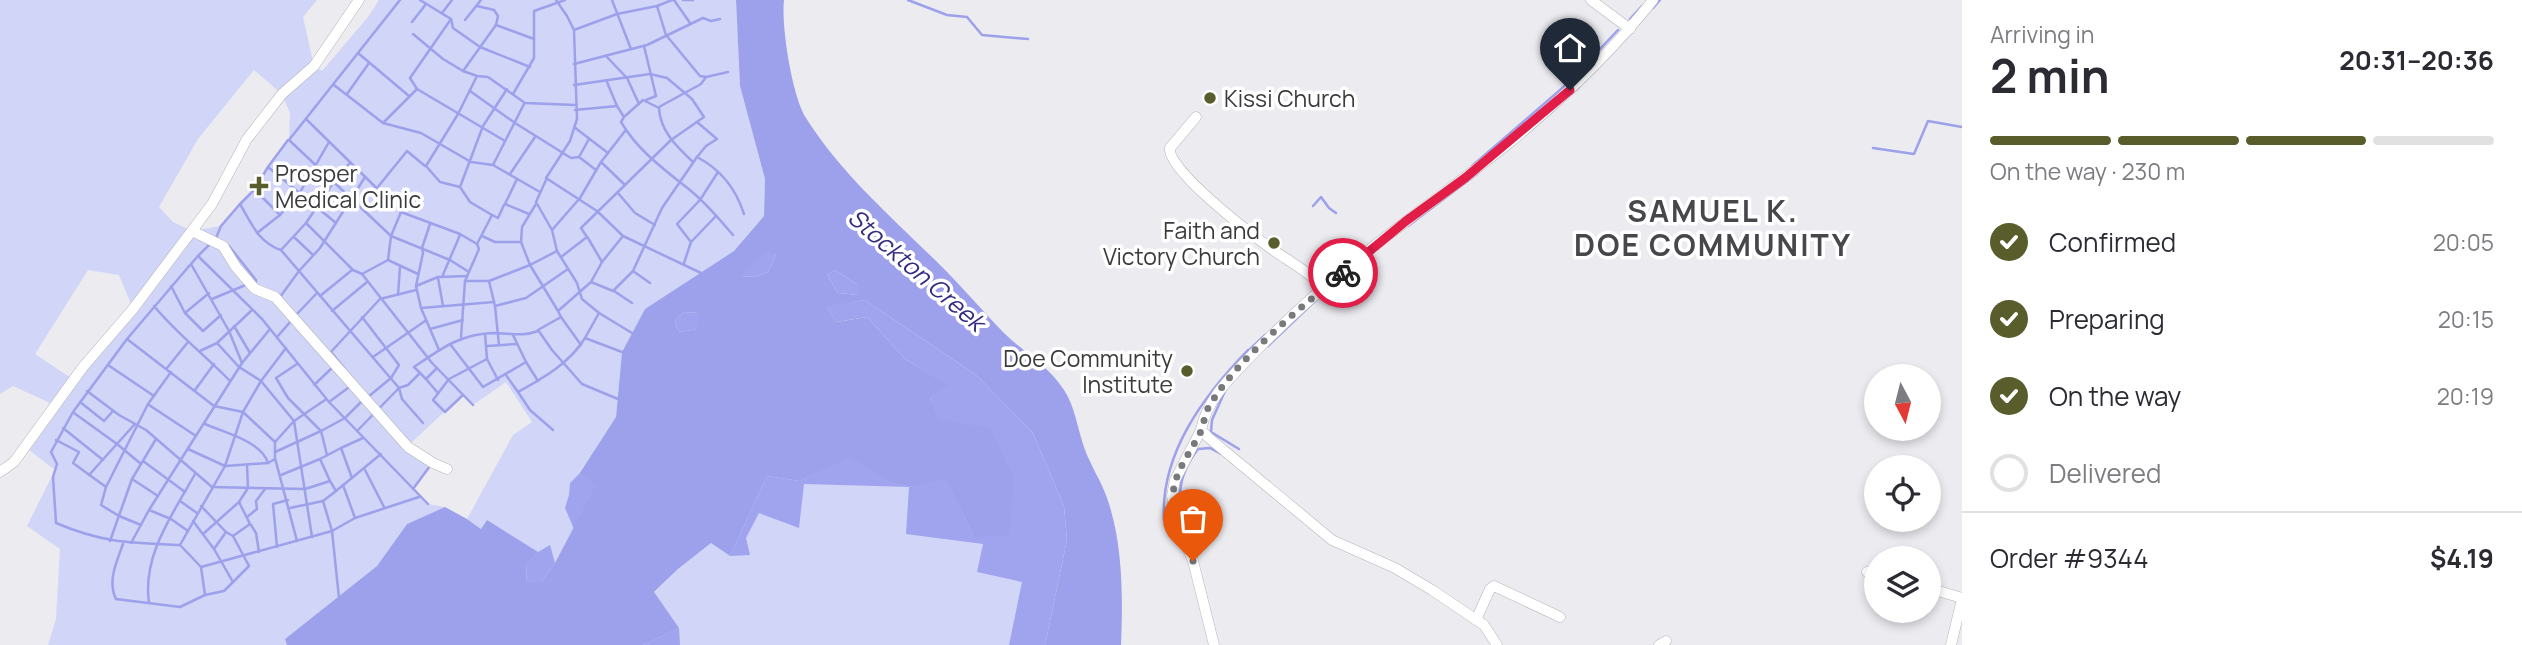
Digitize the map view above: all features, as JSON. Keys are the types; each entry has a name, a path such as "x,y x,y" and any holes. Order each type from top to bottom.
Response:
{"street":[{"path":"0,471 14,462 112,332 133,309 212,204 247,139 282,94 314,66 359,0"},
{"path":"1591,0 1630,29"},
{"path":"1214,645 1198,579 1175,519 1172,496 1180,469 1201,430 1208,410 1224,384 1273,333 1321,291 1406,221 1514,139 1570,90 1630,29 1653,0"},
{"path":"1196,117 1170,148 1170,157 1183,174 1240,224 1318,282 1321,291"},
{"path":"192,231 223,246 236,267 255,289 275,297 408,447 447,469"},
{"path":"1201,430 1332,540 1395,568 1484,625 1497,645"},
{"path":"1476,620 1490,589 1494,586 1560,617"},
{"path":"1941,592 1962,599 1951,645"}],"shaded area":[{"path":"0,0 317,0 303,17 314,66 322,71 379,0 736,0 740,86 765,179 764,216 734,251 645,309 622,352 616,417 579,473 597,485 555,563 541,583 487,520 481,529 467,519 513,435 532,422 506,382 473,405 462,395 408,446 433,463 413,489 428,504 445,507 407,524 377,566 285,639 287,645 48,645 56,619 60,549 27,526 55,470 24,446 50,403 13,386 0,394","holes":["254,70 282,94 290,113 289,140 254,190 221,226 192,231 173,222 159,207 198,139","88,270 119,275 133,309 74,380 35,354"]},
{"path":"766,250 776,255 768,272 756,277 740,276"},
{"path":"835,270 858,285 858,295 838,293 827,275"},
{"path":"865,300 976,375 1033,433 1064,506 1067,540 1045,645 1009,645 1022,582 977,572 983,544 906,534 909,487 804,484 799,528 759,513 746,538 750,555 730,556 767,476 800,481 850,456 890,483 913,487 946,478 974,537 930,398 947,385 905,359 867,317 836,322 825,305"},
{"path":"684,312 700,313 698,329 680,332 675,325 676,319"},
{"path":"976,375 1045,645 643,645 654,593 678,569 711,543 730,556 767,476"},
{"path":"579,474 597,485 574,529 565,508 570,483"},
{"path":"550,545 555,563 541,583 527,583 526,565 538,552"},
{"path":"679,628 680,645 643,645"}],"water":[{"name":"Stockton Creek","path":"736,0 784,0 784,26 796,94 806,118 819,138 866,192 1003,332 1058,381 1068,396 1085,450 1112,515 1122,590 1121,645 1045,645 1067,540 1064,506 1033,433 976,375 865,300 826,306 836,322 867,317 905,359 948,385 930,398 938,419 990,428 1014,477 1009,535 974,537 946,479 913,487 890,483 850,457 800,481 767,476 730,556 711,543 654,592 679,628 643,645 287,645 285,639 377,566 407,524 445,507 481,529 487,520 538,552 526,565 527,583 541,583 555,563 596,485 579,474 616,417 622,352 645,309 734,251 764,216 765,179 740,86","holes":["766,251 776,255 768,272 756,277 741,276","835,270 858,285 858,295 838,293 827,275","684,312 699,313 697,329 680,332 675,325 676,319"]}],"waterway":[{"path":"400,0 289,140 391,236 450,260 469,272"},
{"path":"420,0 451,19 453,28 480,47 530,67"},
{"path":"442,13 452,0"},
{"path":"465,20 481,0"},
{"path":"556,0 574,30 577,119 570,141 546,178 597,211 623,236 701,273"},
{"path":"513,94 534,58 534,11 565,0"},
{"path":"612,0 631,49"},
{"path":"574,30 617,14 657,6 672,0"},
{"path":"674,0 690,23"},
{"path":"683,0 693,0"},
{"path":"908,0 947,15 967,17 982,35 1028,39"},
{"path":"1653,8 1660,0"},
{"path":"412,22 426,4"},
{"path":"463,71 496,25 498,16 494,10 477,6"},
{"path":"657,6 666,35 700,76 728,72"},
{"path":"1630,19 1642,6"},
{"path":"574,64 647,45 703,18 711,21 720,19"},
{"path":"451,19 410,78 417,89 505,141"},
{"path":"496,25 534,39"},
{"path":"1472,166 1567,84 1618,30"},
{"path":"413,34 443,59 463,71 488,77 525,103 575,105"},
{"path":"644,46 656,96 646,100"},
{"path":"358,53 409,96"},
{"path":"606,56 627,78 639,104"},
{"path":"347,94 369,63"},
{"path":"561,257 587,237 581,228 671,140 704,117 692,99 667,78 650,74 574,85"},
{"path":"659,107 701,84 706,77"},
{"path":"460,187 440,182 426,166 458,114 476,78"},
{"path":"607,82 624,117 621,122 635,142 702,201 733,235"},
{"path":"334,85 383,123 421,133 471,162 493,165"},
{"path":"1532,129 1579,87"},
{"path":"383,123 417,89"},
{"path":"477,244 492,215 470,202 460,187 483,126 507,89"},
{"path":"470,91 571,158 579,157"},
{"path":"625,116 643,100 659,108 666,131 693,162"},
{"path":"524,104 493,165 540,192"},
{"path":"575,110 617,106"},
{"path":"306,119 401,212 460,234 477,244 479,249 465,281 461,337"},
{"path":"1873,148 1914,154 1928,121 1962,127"},
{"path":"591,282 613,291 633,271 662,208 697,157 706,146 717,139 697,122"},
{"path":"574,127 608,153 601,162 625,185"},
{"path":"608,153 625,131"},
{"path":"510,174 535,137"},
{"path":"589,139 579,157 596,170"},
{"path":"288,140 268,167 336,223"},
{"path":"257,233 280,215 299,194 329,142"},
{"path":"377,188 407,151 425,166"},
{"path":"697,157 713,167 726,181 737,196 744,214"},
{"path":"552,230 580,198 601,162"},
{"path":"350,163 306,223 353,270 362,274"},
{"path":"268,167 254,190 240,204 252,225 267,243 281,250 399,388 358,430"},
{"path":"691,242 677,224 700,200 718,172"},
{"path":"1408,226 1478,173"},
{"path":"280,297 320,248 365,177"},
{"path":"517,179 505,204 529,214"},
{"path":"546,180 536,202 552,230 557,251 577,283 582,299 632,333"},
{"path":"255,190 280,215"},
{"path":"618,193 635,213 655,225"},
{"path":"1313,206 1321,197 1336,213"},
{"path":"216,238 221,226 240,204"},
{"path":"521,242 522,227 536,204"},
{"path":"492,215 498,218 504,205"},
{"path":"401,212 391,236 388,260 418,274"},
{"path":"684,263 691,242 716,216"},
{"path":"281,250 306,223"},
{"path":"430,224 422,248 416,286 421,308 439,350"},
{"path":"442,277 460,235"},
{"path":"482,236 495,242 521,242 530,265 558,311"},
{"path":"618,399 582,384 538,330 561,317 558,311 591,282 602,262 623,236"},
{"path":"295,238 313,255"},
{"path":"588,238 602,262"},
{"path":"211,243 198,256 262,319 329,402 428,504"},
{"path":"229,246 256,282"},
{"path":"1342,266 1364,248"},
{"path":"499,345 489,281 557,251"},
{"path":"131,543 242,363 229,331 191,264 198,256"},
{"path":"388,260 362,274 432,363 473,405"},
{"path":"190,265 127,339 214,406 243,412 275,442"},
{"path":"398,295 400,267"},
{"path":"495,306 526,298 568,269"},
{"path":"320,296 352,270"},
{"path":"633,271 650,283"},
{"path":"416,286 438,277 467,276"},
{"path":"438,278 443,306"},
{"path":"465,281 489,281"},
{"path":"332,311 367,282"},
{"path":"212,299 248,284"},
{"path":"171,286 185,313 203,331 221,315"},
{"path":"329,354 380,299 416,290"},
{"path":"614,291 632,303"},
{"path":"185,313 209,293"},
{"path":"295,316 317,293"},
{"path":"1268,346 1316,300"},
{"path":"421,308 494,302"},
{"path":"154,306 230,381"},
{"path":"200,351 217,343 252,310"},
{"path":"599,313 585,338 622,352"},
{"path":"362,317 399,365 391,378 368,397"},
{"path":"561,317 581,345"},
{"path":"430,329 463,320"},
{"path":"277,337 291,321"},
{"path":"373,357 425,321"},
{"path":"234,326 250,353"},
{"path":"242,363 270,329"},
{"path":"426,379 414,367 461,339 482,334 538,331"},
{"path":"485,334 487,359 498,380"},
{"path":"513,335 538,381"},
{"path":"1247,352 1265,335"},
{"path":"553,430 530,410 518,392 564,362 585,338"},
{"path":"127,339 73,412 51,452 57,464 53,477 56,523 88,535 117,541 180,545"},
{"path":"167,368 188,342"},
{"path":"217,343 239,367 261,381 294,421 312,537"},
{"path":"450,344 483,387 526,362"},
{"path":"487,346 517,344"},
{"path":"205,595 201,567 180,545 225,466 243,412 261,381 286,348"},
{"path":"1164,520 1169,472 1177,449 1201,406 1248,350"},
{"path":"331,352 344,368"},
{"path":"463,395 445,412 433,400 449,379 487,359"},
{"path":"195,390 214,364"},
{"path":"275,452 321,431 288,398 276,378 297,364"},
{"path":"108,365 154,396"},
{"path":"314,385 332,368"},
{"path":"437,368 426,379 438,393"},
{"path":"141,525 101,505 106,487 148,404 171,372"},
{"path":"420,373 408,385 399,388 402,399 423,423"},
{"path":"506,375 518,392"},
{"path":"329,402 352,385"},
{"path":"87,391 119,415 146,430 212,487 305,489 330,481 336,491 381,454"},
{"path":"1225,391 1212,420 1211,432 1239,449"},
{"path":"297,541 275,458 275,442 294,421 325,400"},
{"path":"327,455 321,431 345,418 363,400"},
{"path":"80,402 104,421 113,411"},
{"path":"149,405 196,436"},
{"path":"74,413 141,464"},
{"path":"205,424 250,443 264,455 268,463"},
{"path":"89,475 134,425"},
{"path":"63,428 103,460"},
{"path":"352,478 341,448 363,438"},
{"path":"110,541 132,479 156,439"},
{"path":"56,440 79,452 73,463 106,487"},
{"path":"330,481 320,459 341,448"},
{"path":"1190,539 1180,504 1181,482 1185,471 1198,449 1210,448 1221,454"},
{"path":"188,449 225,466 268,463 275,459"},
{"path":"281,475 320,459"},
{"path":"143,461 185,492"},
{"path":"203,534 239,502 248,488 247,465"},
{"path":"413,489 430,466"},
{"path":"365,470 384,507"},
{"path":"149,603 150,568 161,535 195,474"},
{"path":"132,479 158,496"},
{"path":"343,485 355,518"},
{"path":"247,517 257,509 256,501 265,489"},
{"path":"201,567 332,531 323,501 336,491"},
{"path":"339,598 332,531 355,518 419,497"},
{"path":"277,547 273,504 288,500"},
{"path":"180,501 197,513"},
{"path":"290,508 323,501"},
{"path":"123,544 112,585 116,599 180,607 205,595 224,591 249,566 233,536 250,524 239,502"},
{"path":"201,506 233,536"},
{"path":"149,510 171,519 188,531"},
{"path":"193,521 214,549 233,582"},
{"path":"251,525 256,533 259,552"},
{"path":"214,549 226,532"}],"way so far":[{"path":"1193,561 1175,519 1172,496 1175,481 1208,410 1224,384 1273,333 1343,273"}],"place":[{"name":"Kissi Church","path":"1210,98"},
{"name":"Prosper Medical Clinic","path":"259,186"},
{"name":"Faith and Victory Church","path":"1274,243"},
{"name":"Doe Community Institute","path":"1187,371"}],"district":[{"name":"SAMUEL K. DOE COMMUNITY","path":"1713,227"}],"route":[{"path":"1343,273 1514,139 1570,90"}]}
